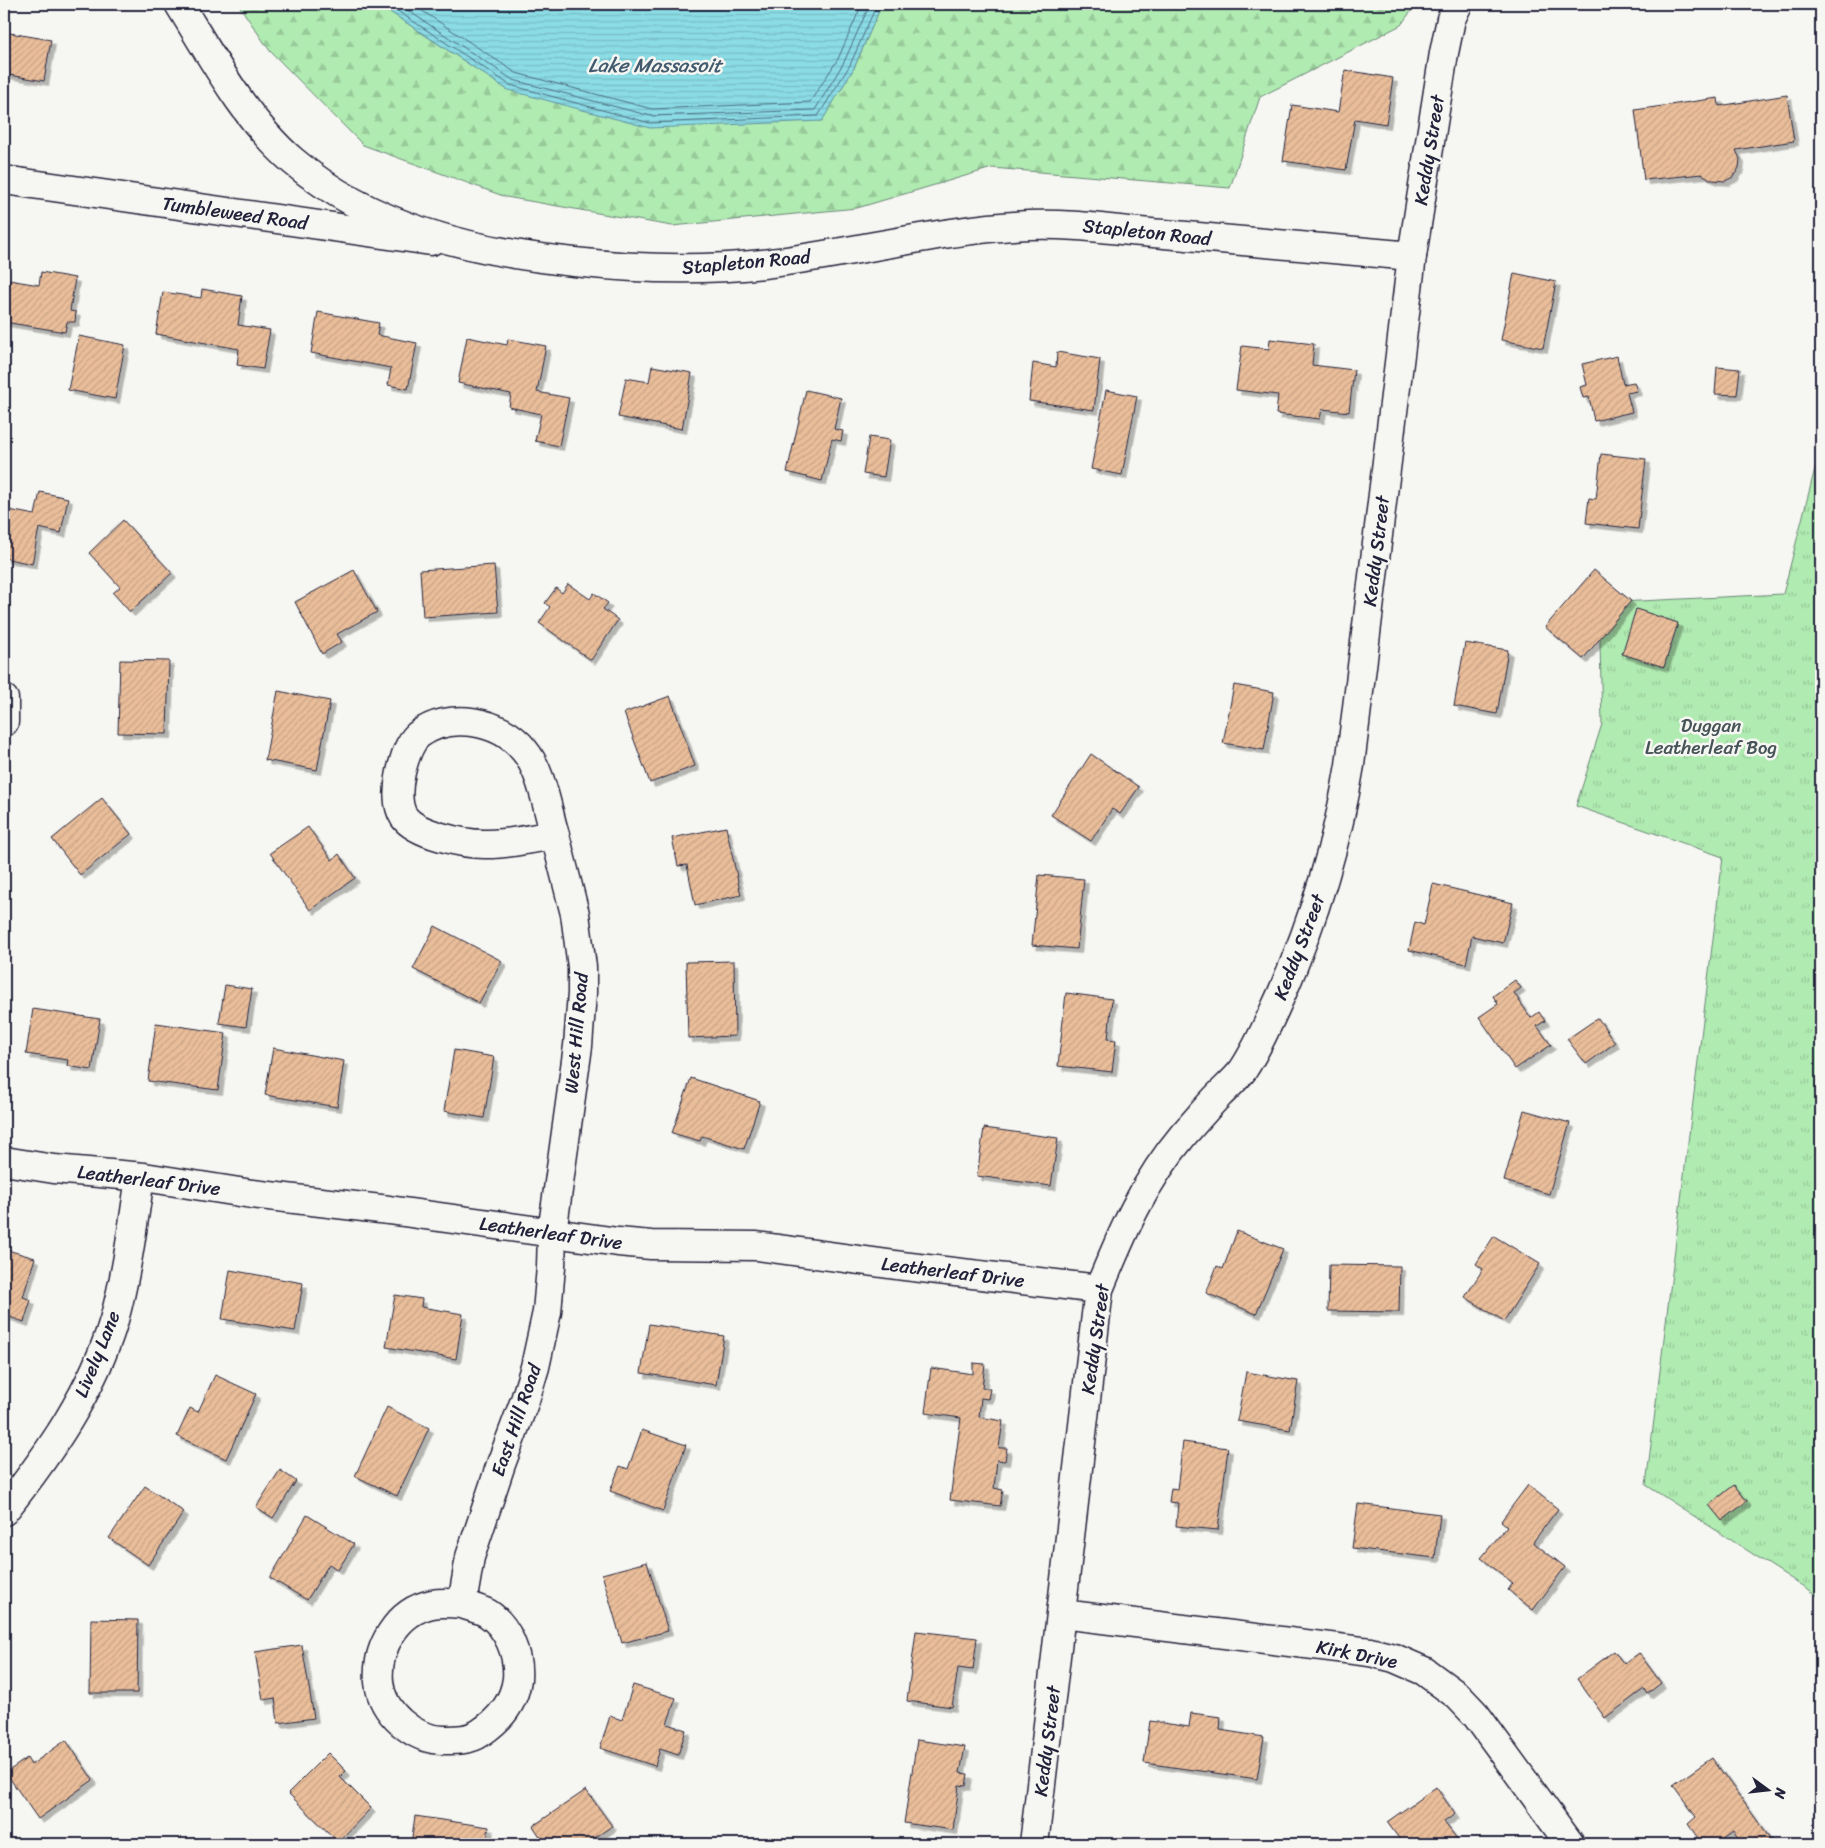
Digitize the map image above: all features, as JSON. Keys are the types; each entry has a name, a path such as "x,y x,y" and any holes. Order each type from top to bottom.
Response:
{"street":[{"name":"Stapleton Road","path":"179,4 231,87 270,138 292,160 334,190 378,215 425,233 467,246 519,255 607,266 713,268 837,254 968,230 1033,224 1066,224 1412,256"},
{"name":"Keddy Street","path":"1034,1844 1099,1289 1136,1204 1151,1180 1184,1134 1242,1072 1259,1044 1309,927 1329,868 1345,798 1350,766 1412,256 1444,54 1451,19 1458,4"},
{"name":"Tumbleweed Road","path":"4,180 467,246"},
{"path":"4,699 4,722"},
{"name":"West Hill Road","path":"552,1233 578,1046 582,984 582,967 575,914 555,835 534,767 524,750 508,736 487,725 466,721 449,722 431,727 417,736 409,747 400,775 400,804 404,816 415,826 456,840 483,844 501,844 555,835"},
{"name":"Leatherleaf Drive","path":"4,1161 54,1169 140,1177 651,1245 757,1246 885,1264 1099,1289"},
{"name":"Lively Lane","path":"4,1511 44,1457 80,1401 101,1355 120,1296 140,1177"},
{"name":"East Hill Road","path":"462,1604 470,1557 525,1400 542,1339 550,1284 552,1233"},
{"path":"430,1604 462,1604 487,1613 499,1624 508,1638 518,1667 514,1692 509,1706 501,1717 474,1737 457,1740 427,1738 403,1724 392,1712 385,1700 379,1684 381,1654 395,1628 416,1610 430,1604"},
{"name":"Kirk Drive","path":"1062,1614 1370,1652 1405,1662 1441,1682 1476,1715 1570,1844"}],"green space":[{"path":"238,4 378,4 508,90 821,121 854,68 882,4 1416,4 1401,25 1260,97 1230,188 992,168 857,208 672,226 506,197 363,145 270,51"},
{"name":"Duggan Leatherleaf Bog","path":"1821,445 1821,1598 1646,1485 1723,857 1576,806 1602,724 1599,603 1783,594"}],"water":[{"name":"Lake Massasoit","path":"378,4 882,4 854,68 822,121 650,128 508,90"}],"building":[{"path":"4,32 51,40 44,81 4,74"},
{"path":"1345,70 1393,78 1386,124 1355,119 1346,170 1283,161 1292,105 1338,112"},
{"path":"1787,95 1794,141 1736,150 1740,159 1739,168 1733,177 1725,181 1712,180 1702,174 1644,180 1635,110 1718,98 1719,106"},
{"path":"41,272 75,278 70,311 76,312 75,322 67,322 65,332 4,322 9,280 39,285"},
{"path":"1514,273 1556,282 1543,348 1501,340"},
{"path":"202,289 242,296 238,325 270,330 263,369 237,365 239,349 156,334 163,292 201,298"},
{"path":"318,312 379,323 377,335 417,343 408,389 388,385 391,368 311,353"},
{"path":"79,336 125,345 115,399 68,390"},
{"path":"467,337 507,345 508,339 546,346 537,392 569,398 559,446 535,441 541,414 509,407 511,394 458,383"},
{"path":"1270,339 1314,344 1312,365 1354,370 1349,412 1322,409 1320,419 1276,414 1278,395 1236,390 1242,346 1269,349"},
{"path":"1057,352 1100,359 1094,410 1029,401 1033,363 1056,367"},
{"path":"1617,356 1623,384 1634,382 1637,391 1627,393 1632,412 1594,421 1589,397 1583,398 1580,387 1587,385 1582,364"},
{"path":"652,366 692,373 682,429 618,417 626,378 649,382"},
{"path":"1717,367 1740,369 1737,395 1715,394"},
{"path":"806,390 841,398 834,429 843,431 841,441 832,439 822,481 787,472"},
{"path":"1106,390 1137,396 1122,475 1091,469"},
{"path":"869,437 890,440 884,477 863,474"},
{"path":"1601,454 1646,459 1638,529 1586,523 1589,498 1596,499"},
{"path":"40,492 68,498 61,533 39,528 32,564 4,558 4,509 35,515"},
{"path":"123,520 172,573 130,612 113,593 120,587 89,553"},
{"path":"494,565 498,612 423,617 420,570"},
{"path":"354,570 377,612 337,634 342,642 322,654 295,602"},
{"path":"1594,570 1631,601 1583,659 1545,627"},
{"path":"568,584 590,599 594,593 608,603 603,609 618,620 591,660 539,623 550,607 545,603 556,588 562,593"},
{"path":"1636,609 1678,623 1664,667 1622,654"},
{"path":"1465,643 1508,650 1497,714 1454,706"},
{"path":"120,660 169,661 167,734 118,733"},
{"path":"1234,685 1274,692 1264,750 1223,743"},
{"path":"278,691 330,701 317,770 265,760"},
{"path":"670,696 695,766 650,783 624,713"},
{"path":"1091,754 1139,787 1120,814 1112,809 1091,841 1051,815"},
{"path":"102,798 131,834 80,875 52,839"},
{"path":"308,827 332,860 339,854 355,878 310,910 270,853"},
{"path":"726,827 741,895 695,905 687,865 678,866 672,838"},
{"path":"1039,875 1084,879 1077,949 1032,945"},
{"path":"1433,884 1513,903 1503,943 1472,936 1466,964 1409,950 1415,922 1424,925"},
{"path":"435,926 502,961 479,1003 413,969"},
{"path":"734,961 735,1036 688,1038 686,962"},
{"path":"1515,980 1521,988 1514,993 1531,1018 1539,1012 1545,1021 1537,1026 1551,1045 1515,1069 1479,1017 1498,1004 1493,996"},
{"path":"225,985 252,989 246,1027 219,1023"},
{"path":"1066,993 1112,999 1108,1039 1116,1040 1112,1072 1058,1066"},
{"path":"33,1009 100,1019 92,1070 67,1066 68,1060 26,1054"},
{"path":"1598,1018 1615,1043 1586,1064 1567,1039"},
{"path":"156,1023 226,1033 218,1090 148,1081"},
{"path":"273,1048 344,1061 337,1107 265,1095"},
{"path":"454,1050 494,1057 484,1118 444,1111"},
{"path":"691,1078 760,1101 744,1149 702,1136 700,1141 672,1133"},
{"path":"1524,1110 1570,1123 1549,1194 1504,1181"},
{"path":"984,1128 1058,1138 1051,1186 977,1176"},
{"path":"1237,1231 1283,1249 1256,1314 1206,1293 1217,1266 1223,1269"},
{"path":"1494,1236 1540,1264 1504,1321 1465,1297 1483,1269 1476,1264"},
{"path":"4,1249 35,1258 23,1297 31,1300 24,1322 4,1315"},
{"path":"1329,1265 1400,1266 1399,1312 1328,1311"},
{"path":"230,1270 303,1283 295,1331 222,1319"},
{"path":"395,1295 422,1299 421,1307 463,1314 456,1359 386,1347"},
{"path":"649,1324 724,1336 716,1385 641,1373"},
{"path":"973,1363 985,1364 982,1388 990,1389 988,1399 981,1398 979,1417 1003,1421 999,1448 1007,1448 1005,1461 997,1460 994,1488 1003,1490 1000,1506 950,1500 961,1418 925,1413 931,1368 973,1374"},
{"path":"1246,1372 1298,1381 1290,1430 1237,1421"},
{"path":"215,1375 256,1394 226,1459 177,1436 190,1408 198,1412"},
{"path":"387,1407 429,1428 397,1496 355,1476"},
{"path":"642,1430 686,1445 663,1511 610,1491 620,1466 628,1469"},
{"path":"1183,1442 1228,1448 1218,1530 1176,1526 1178,1503 1169,1502 1171,1488 1177,1489"},
{"path":"280,1470 296,1481 273,1518 256,1507"},
{"path":"1528,1485 1558,1509 1533,1542 1565,1567 1533,1610 1508,1590 1513,1583 1481,1558 1507,1526 1501,1521"},
{"path":"1734,1485 1747,1501 1722,1521 1709,1505"},
{"path":"145,1486 184,1512 148,1565 109,1538"},
{"path":"1358,1504 1440,1514 1435,1558 1352,1548"},
{"path":"307,1515 354,1544 338,1570 329,1564 307,1600 270,1578"},
{"path":"647,1562 668,1631 622,1643 602,1574"},
{"path":"91,1619 138,1620 137,1693 90,1693"},
{"path":"916,1631 977,1638 973,1670 958,1668 952,1707 907,1701"},
{"path":"302,1645 314,1718 278,1723 275,1698 263,1700 255,1652"},
{"path":"1614,1651 1624,1664 1639,1653 1661,1683 1647,1694 1644,1689 1605,1718 1577,1679"},
{"path":"633,1685 676,1698 667,1724 686,1730 678,1755 660,1749 655,1766 600,1748 610,1716 622,1720"},
{"path":"1191,1713 1221,1717 1220,1730 1264,1737 1257,1779 1144,1763 1150,1721 1189,1727"},
{"path":"66,1740 93,1780 38,1819 6,1773 27,1758 31,1765"},
{"path":"917,1740 965,1747 960,1773 968,1774 966,1786 959,1785 953,1830 904,1823"},
{"path":"328,1753 346,1771 340,1777 371,1808 338,1842 288,1793"},
{"path":"1712,1758 1774,1844 1742,1844 1734,1831 1716,1844 1702,1844 1688,1824 1696,1817 1673,1785"},
{"path":"1436,1787 1455,1814 1444,1822 1461,1844 1403,1844 1387,1822"},
{"path":"586,1790 612,1826 586,1844 545,1844 533,1826"},
{"path":"415,1816 489,1827 486,1844 411,1844"}]}
